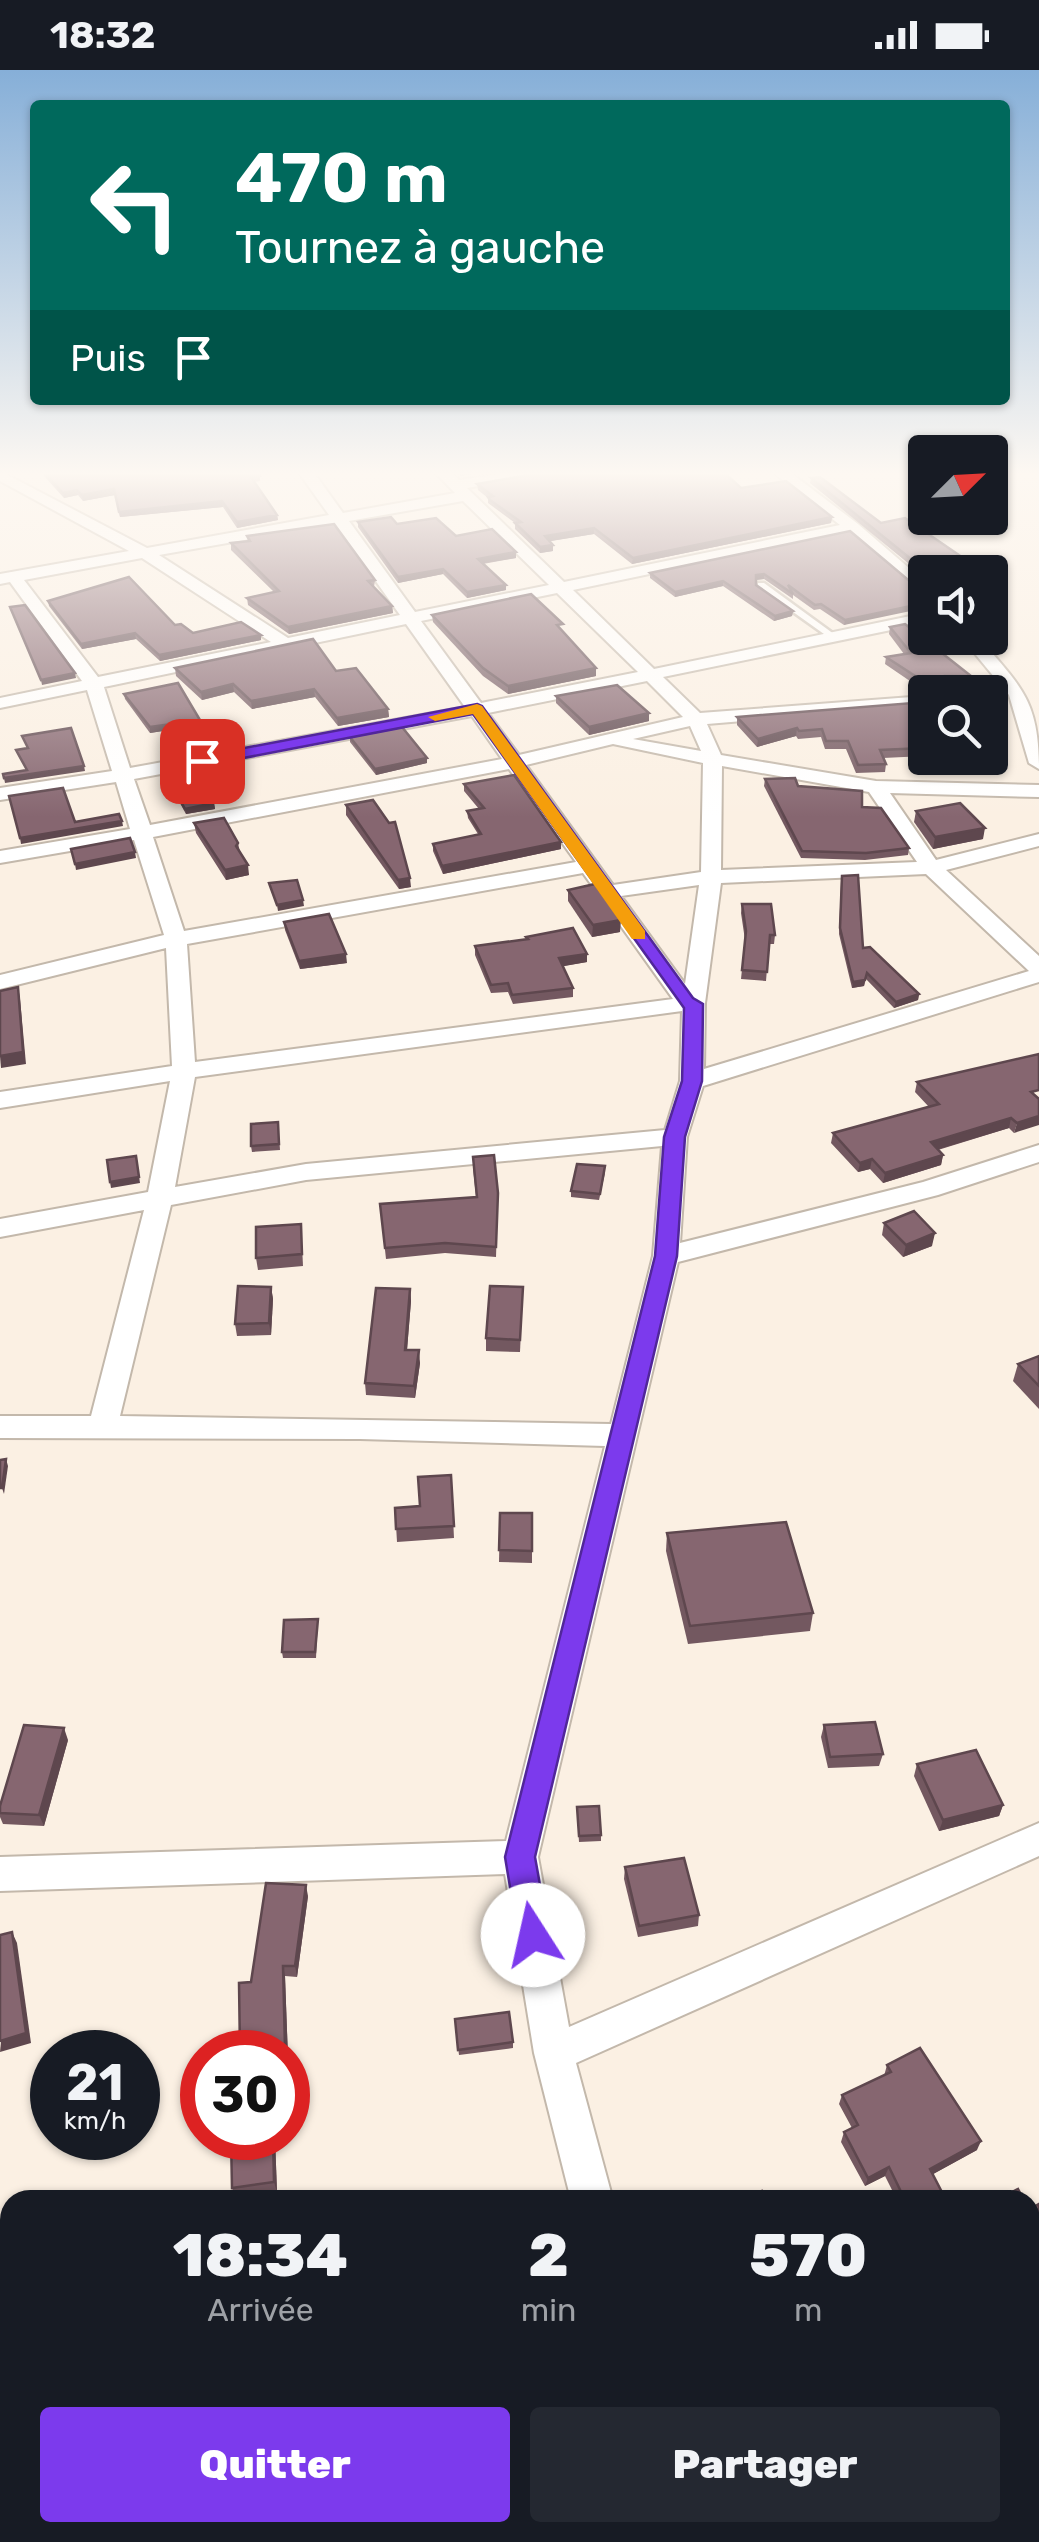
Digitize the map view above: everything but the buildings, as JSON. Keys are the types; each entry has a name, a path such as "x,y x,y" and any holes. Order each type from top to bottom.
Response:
{"street":[{"path":"13,585 94,684 176,940 184,1071 160,1198 103,1426"},
{"path":"194,585 284,643"},
{"path":"387,585 691,1004"},
{"path":"558,585 696,720 714,757 712,877 691,1004 692,1081 674,1137 666,1256 520,1857 554,2053 589,2190"},
{"path":"0,704 284,643 583,585"},
{"path":"0,794 123,776 477,709 908,622"},
{"path":"985,655 1018,694 1039,763"},
{"path":"1008,695 1018,694"},
{"path":"0,856 515,762 696,720 908,702"},
{"path":"604,741 876,787 1039,791"},
{"path":"692,1081 1039,971 931,868 876,787"},
{"path":"608,892 712,877 931,868 1039,840"},
{"path":"0,982 176,940 589,866"},
{"path":"0,1100 184,1071 691,1004"},
{"path":"0,1228 306,1172 674,1137"},
{"path":"666,1256 928,1189 1039,1153"},
{"path":"0,1427 620,1435"},
{"path":"554,2053 1039,1839"},
{"path":"0,1874 520,1857"}],"lane":[{"path":"763,585 834,637"}],"slow traffic":[{"path":"435,717 477,709 639,935"}],"route":[{"path":"202,761 477,709 688,1004 694,1004 692,1081 674,1137 666,1256 520,1857 533,1935"}]}
